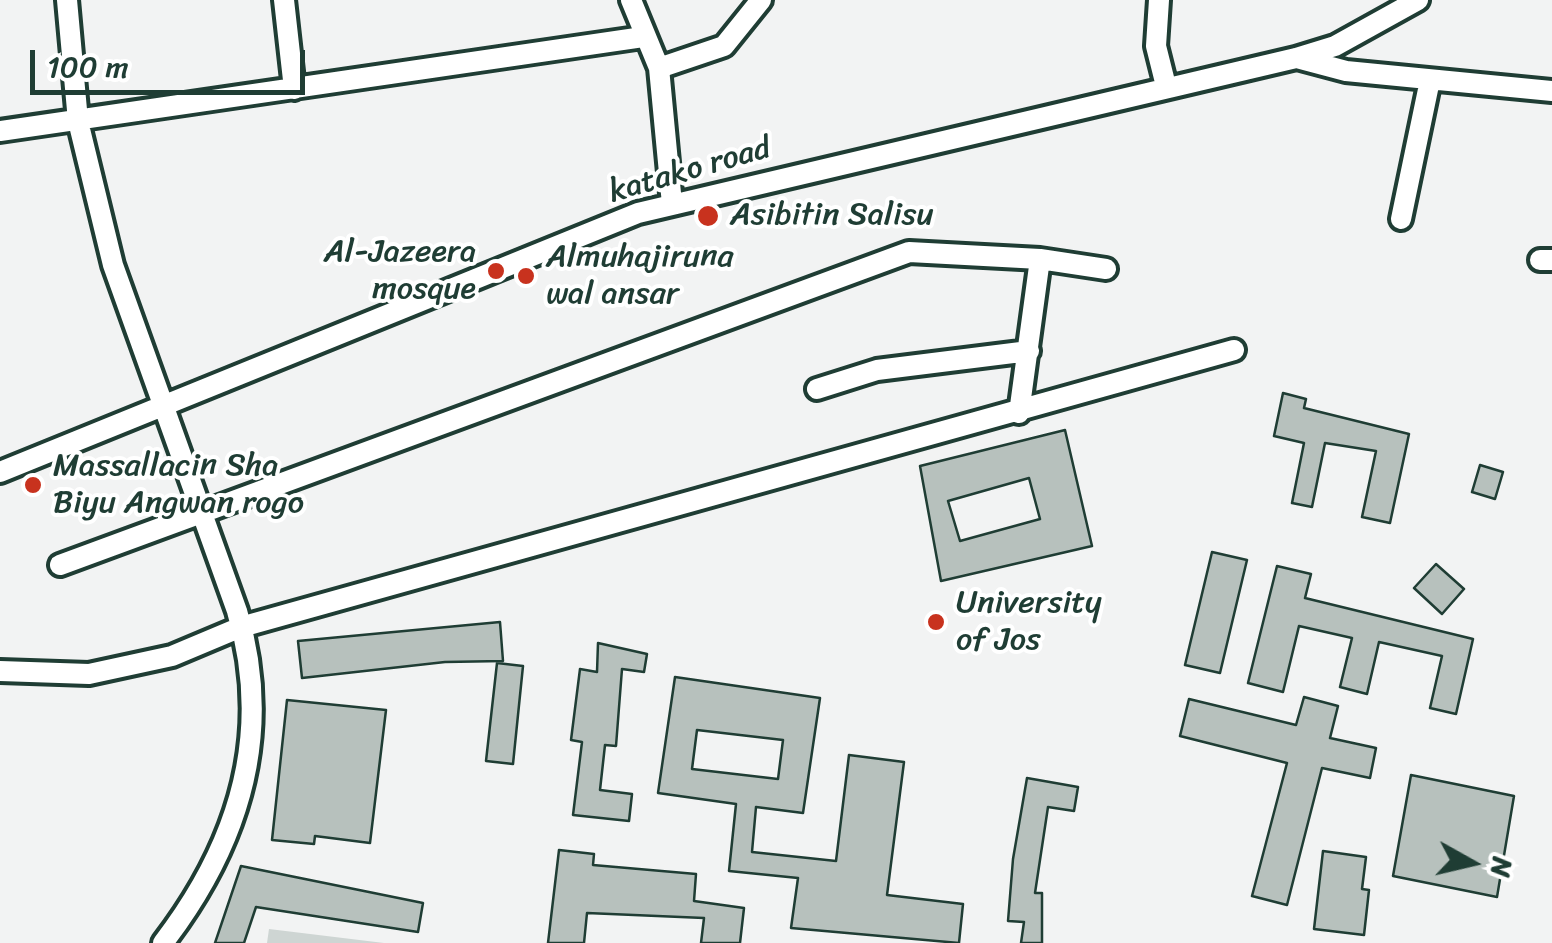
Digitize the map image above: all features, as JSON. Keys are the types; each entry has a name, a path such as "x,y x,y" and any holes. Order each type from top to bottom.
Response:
{"street":[{"path":"67,0 78,120 112,265 241,626 250,664 252,706 239,806 209,878 163,943"},
{"path":"284,0 294,89"},
{"path":"631,0 643,37 660,68 672,204"},
{"path":"660,68 724,46 761,0"},
{"path":"1159,0 1156,46 1166,86"},
{"name":"katako road","path":"0,472 638,213 995,132 1166,86 1296,58 1335,46 1418,0"},
{"path":"0,131 643,37"},
{"path":"1296,58 1346,71 1552,90"},
{"path":"1401,219 1430,80"},
{"path":"60,565 908,252 1040,259 1106,268"},
{"path":"1019,413 1040,259"},
{"path":"0,672 89,674 172,656 241,626 698,497 1019,413 1234,350"},
{"path":"817,388 877,370 1029,351"}],"shaded area":[{"path":"269,929 384,943 267,943"}],"building":[{"path":"1283,393 1306,399 1304,408 1409,434 1390,523 1362,517 1376,451 1325,443 1312,507 1292,503 1304,443 1274,436"},
{"path":"1065,430 1092,546 941,581 920,466","holes":["1029,478 1040,519 960,541 948,501"]},
{"path":"1480,465 1503,472 1495,499 1472,492"},
{"path":"1212,552 1247,560 1220,673 1185,665"},
{"path":"1436,564 1464,589 1442,614 1414,588"},
{"path":"1277,566 1311,574 1305,598 1473,639 1456,714 1430,708 1442,656 1379,642 1367,694 1340,687 1352,638 1299,626 1283,692 1248,683"},
{"path":"500,622 503,661 445,662 302,678 298,641"},
{"path":"598,643 647,654 644,672 622,669 616,746 605,745 600,790 632,794 629,821 573,815 582,742 571,740 580,669 597,672"},
{"path":"497,663 523,666 513,764 486,761"},
{"path":"675,677 820,698 803,813 756,807 752,852 836,861 849,755 904,762 887,895 963,904 959,943 791,928 798,878 729,871 736,804 658,793","holes":["697,730 783,740 778,779 692,769"]},
{"path":"1304,697 1338,706 1330,738 1376,748 1370,778 1322,768 1287,905 1252,896 1287,763 1180,736 1189,699 1296,725"},
{"path":"287,700 386,710 370,843 315,836 314,844 272,840"},
{"path":"1411,775 1514,796 1497,897 1393,876"},
{"path":"1027,778 1078,787 1074,811 1048,807 1035,893 1042,893 1042,943 1021,943 1024,922 1008,921 1013,859"},
{"path":"559,850 594,854 593,865 696,874 694,901 744,908 740,943 701,943 704,918 587,913 584,943 548,943"},
{"path":"1323,851 1366,857 1362,889 1369,890 1364,935 1314,929"},
{"path":"241,866 423,903 418,932 256,907 244,943 215,943"}],"place":[{"name":"Asibitin Salisu","path":"708,216"},
{"name":"Al-Jazeera mosque","path":"496,271"},
{"name":"Almuhajiruna wal ansar","path":"526,276"},
{"name":"Massallacin Sha Biyu Angwan rogo","path":"33,485"},
{"name":"University of Jos","path":"936,622"}]}
